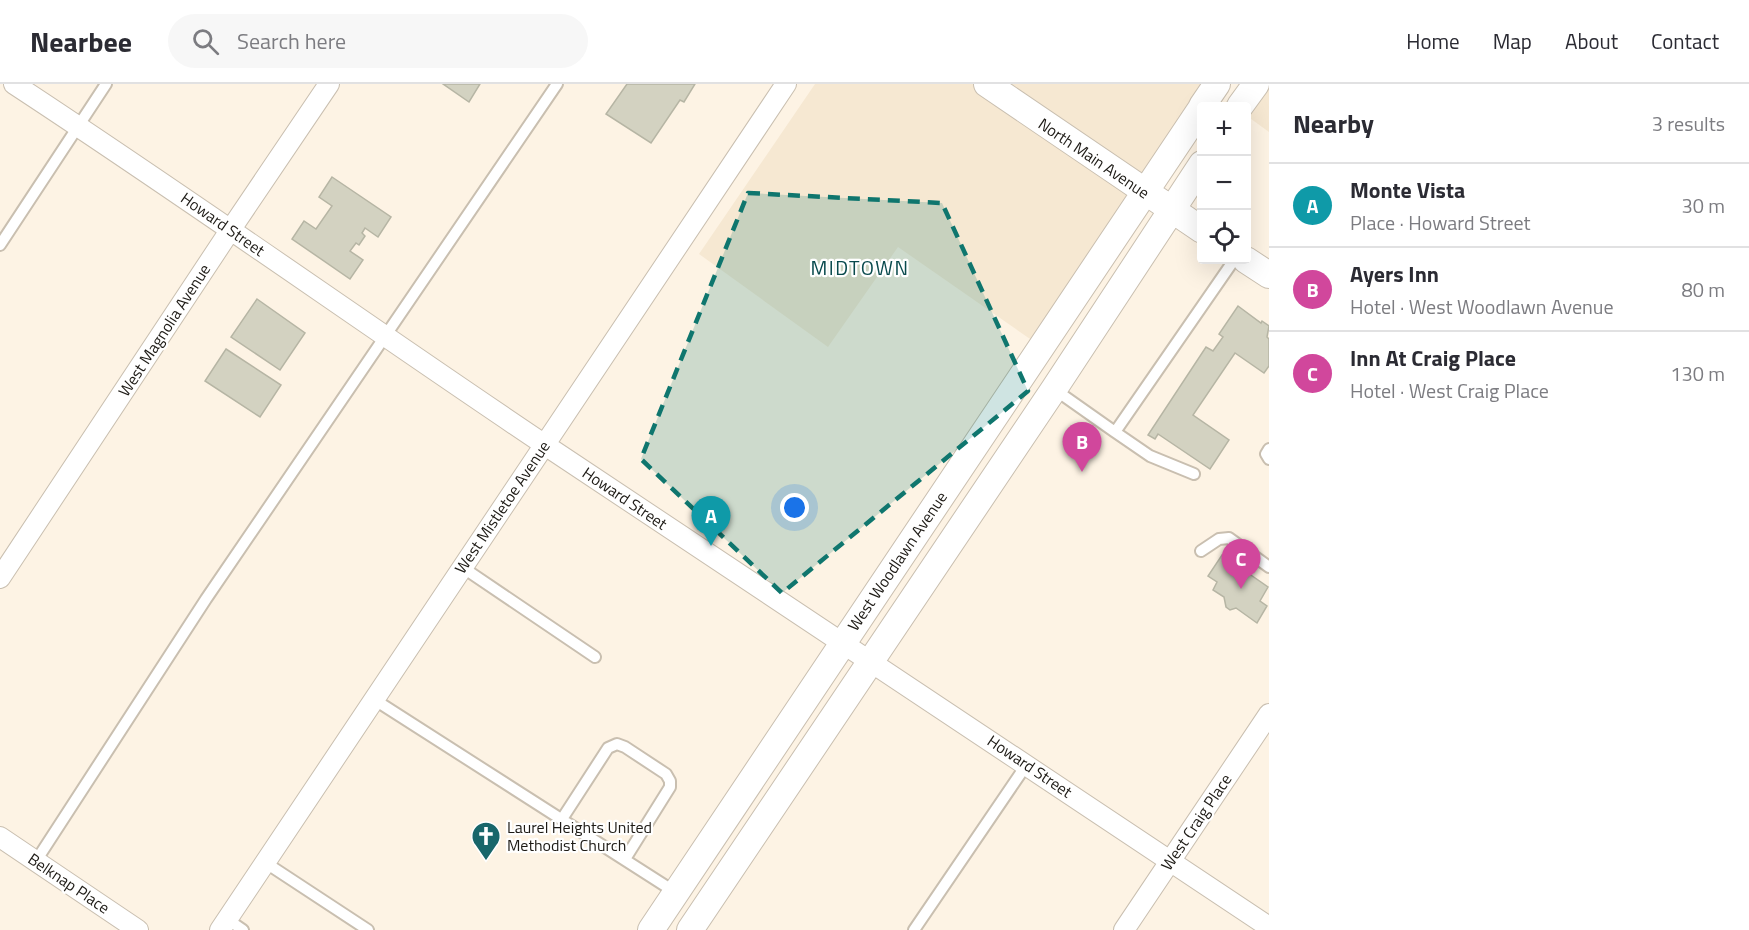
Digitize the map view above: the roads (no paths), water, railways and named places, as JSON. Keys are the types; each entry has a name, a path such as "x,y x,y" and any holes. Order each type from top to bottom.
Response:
{"street":[{"name":"Howard Street","path":"14,84 231,229 385,337 544,444 1269,927"},
{"name":"West Magnolia Avenue","path":"0,578 329,84"},
{"name":"West Mistletoe Avenue","path":"230,926 266,862 786,84"},
{"name":"North Main Avenue","path":"987,84 1197,227"},
{"name":"West Woodlawn Avenue","path":"1205,102 1217,84"},
{"path":"1243,102 1256,84"},
{"name":"West Woodlawn Avenue","path":"651,930 1197,114"},
{"name":"West Woodlawn Avenue","path":"690,930 1054,389 1197,172"},
{"path":"1251,263 1269,275"},
{"name":"West Craig Place","path":"1124,930 1269,714"},
{"name":"Belknap Place","path":"0,837 138,930"}],"lane":[{"path":"0,245 106,84"},
{"path":"36,861 206,599 557,84"},
{"path":"1115,432 1231,264"},
{"path":"1054,389 1150,456 1194,474"},
{"path":"1269,449 1266,454 1269,459"},
{"path":"1201,551 1220,539 1229,538 1269,567"},
{"path":"462,567 595,657"},
{"path":"375,700 676,892"},
{"path":"562,819 608,748 617,744 625,747 666,774 670,781 670,787 625,859"},
{"path":"914,930 1026,764"},
{"path":"266,862 368,930"}],"place":[{"name":"Ayers Inn","path":"1082,472"},
{"name":"Monte Vista","path":"711,546"},
{"name":"Inn At Craig Place","path":"1241,589"},
{"name":"Laurel Heights United Methodist Church","path":"486,862"}],"district":[{"name":"MIDTOWN","path":"860,268"}]}
